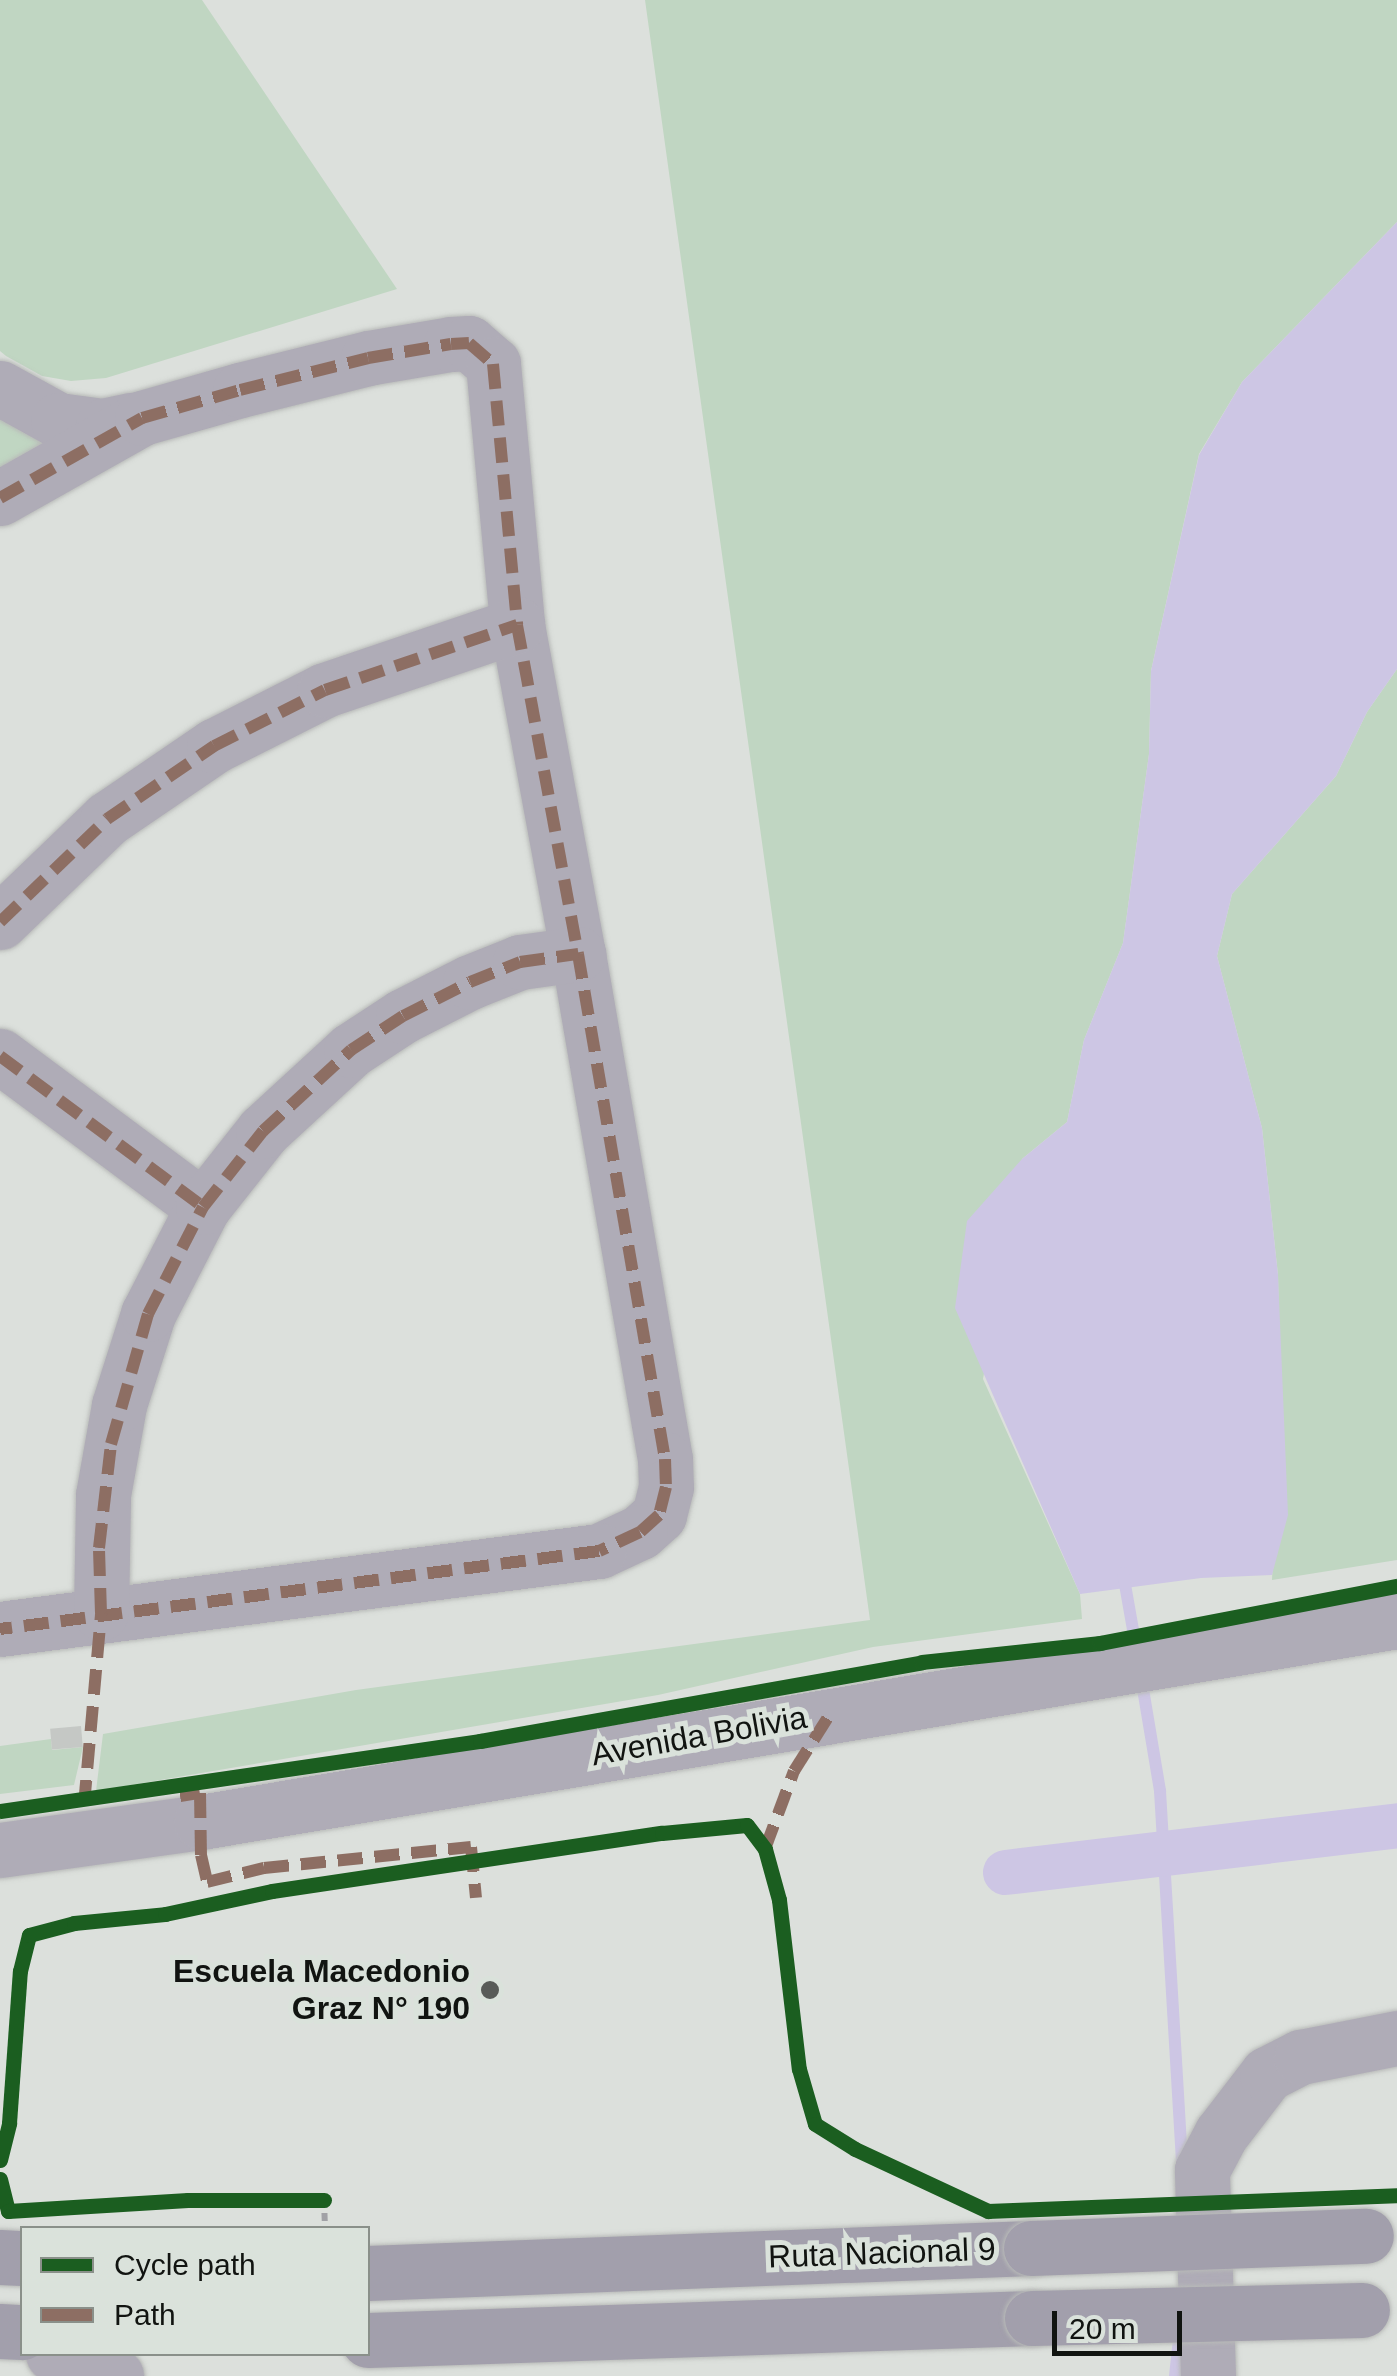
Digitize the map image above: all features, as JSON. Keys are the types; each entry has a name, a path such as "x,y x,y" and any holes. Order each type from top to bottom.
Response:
{"highway":[{"name":"Ruta Nacional 9","path":"370,2273 1382,2234"},
{"path":"370,2340 1380,2307"}],"street":[{"path":"0,388 58,420 104,426 368,358 469,343 493,364 517,625 578,954 665,1459 666,1487 659,1515 640,1532 599,1551 0,1629"},
{"path":"0,498 142,418"},
{"path":"0,922 107,819 214,746 325,690 517,625"},
{"path":"101,1613 104,1496 119,1405 148,1314 203,1207 263,1131 351,1050 403,1016 470,982 520,962 578,954"},
{"path":"0,1056 203,1207"},
{"name":"Avenida Bolivia","path":"0,1850 201,1822 1397,1621"},
{"path":"1208,2376 1202,2170 1220,2134 1267,2074 1301,2057 1397,2038"},
{"path":"60,2356 116,2376"}],"path":[{"path":"0,2179 8,2211 188,2200 324,2200 325,2226"}],"green space":[{"path":"0,0 202,0 397,289 106,378 71,381 42,376 6,356 0,351"},
{"path":"645,0 1397,0 1397,222 1242,382 1199,454 1151,671 1149,754 1123,943 1084,1040 1067,1122 1022,1159 983,1379 1080,1594 1082,1619 873,1647 658,1695 96,1791 103,1734 356,1690 870,1620"},
{"path":"0,412 66,437 0,478"},
{"path":"1397,669 1397,1560 1272,1580 1280,1368 1278,1275 1262,1128 1217,956 1232,894 1336,776 1367,712"},
{"path":"51,1739 52,1750 83,1747 74,1785 0,1794 0,1746"}],"shaded area":[{"path":"1397,222 1397,669 1367,712 1336,776 1232,894 1217,956 1262,1128 1278,1275 1288,1515 1272,1575 1201,1578 1080,1594 955,1308 967,1221 1022,1159 1067,1122 1084,1040 1123,943 1149,754 1151,671 1199,455 1242,382"}],"building":[{"path":"81,1726 83,1747 52,1750 50,1729"}],"waterway":[{"path":"1123,1573 1137,1652"},
{"path":"1141,1677 1160,1791 1182,2164"},
{"path":"1005,1872 1397,1825"},
{"path":"1175,2376 1180,2329"}],"marked path":[{"path":"0,498 142,418 240,390 368,358 451,344 469,343 493,364 517,625 578,954 665,1459 666,1487 659,1515 640,1532 599,1551 0,1629"},
{"path":"0,922 107,819 214,746 325,690 517,625"},
{"path":"84,1805 101,1613 99,1548 111,1444 148,1314 203,1207 263,1131 351,1050 403,1016 470,982 520,962 578,954"},
{"path":"0,1056 203,1207"},
{"path":"765,1849 794,1771 830,1714"},
{"path":"180,1796 200,1793 201,1855 207,1882 264,1868 471,1847 476,1898"}],"cycle path":[{"path":"0,1811 480,1741 922,1662 1100,1643 1397,1586"},
{"path":"0,2160 9,2123 20,1971 29,1935 74,1923 165,1914 272,1891 662,1833 747,1825 765,1849 779,1900 799,2069 815,2124 855,2149 988,2211 1397,2195"},
{"path":"0,2179 8,2211 188,2200 324,2200"}],"place":[{"name":"Escuela Macedonio Graz N° 190","path":"490,1990"}]}
